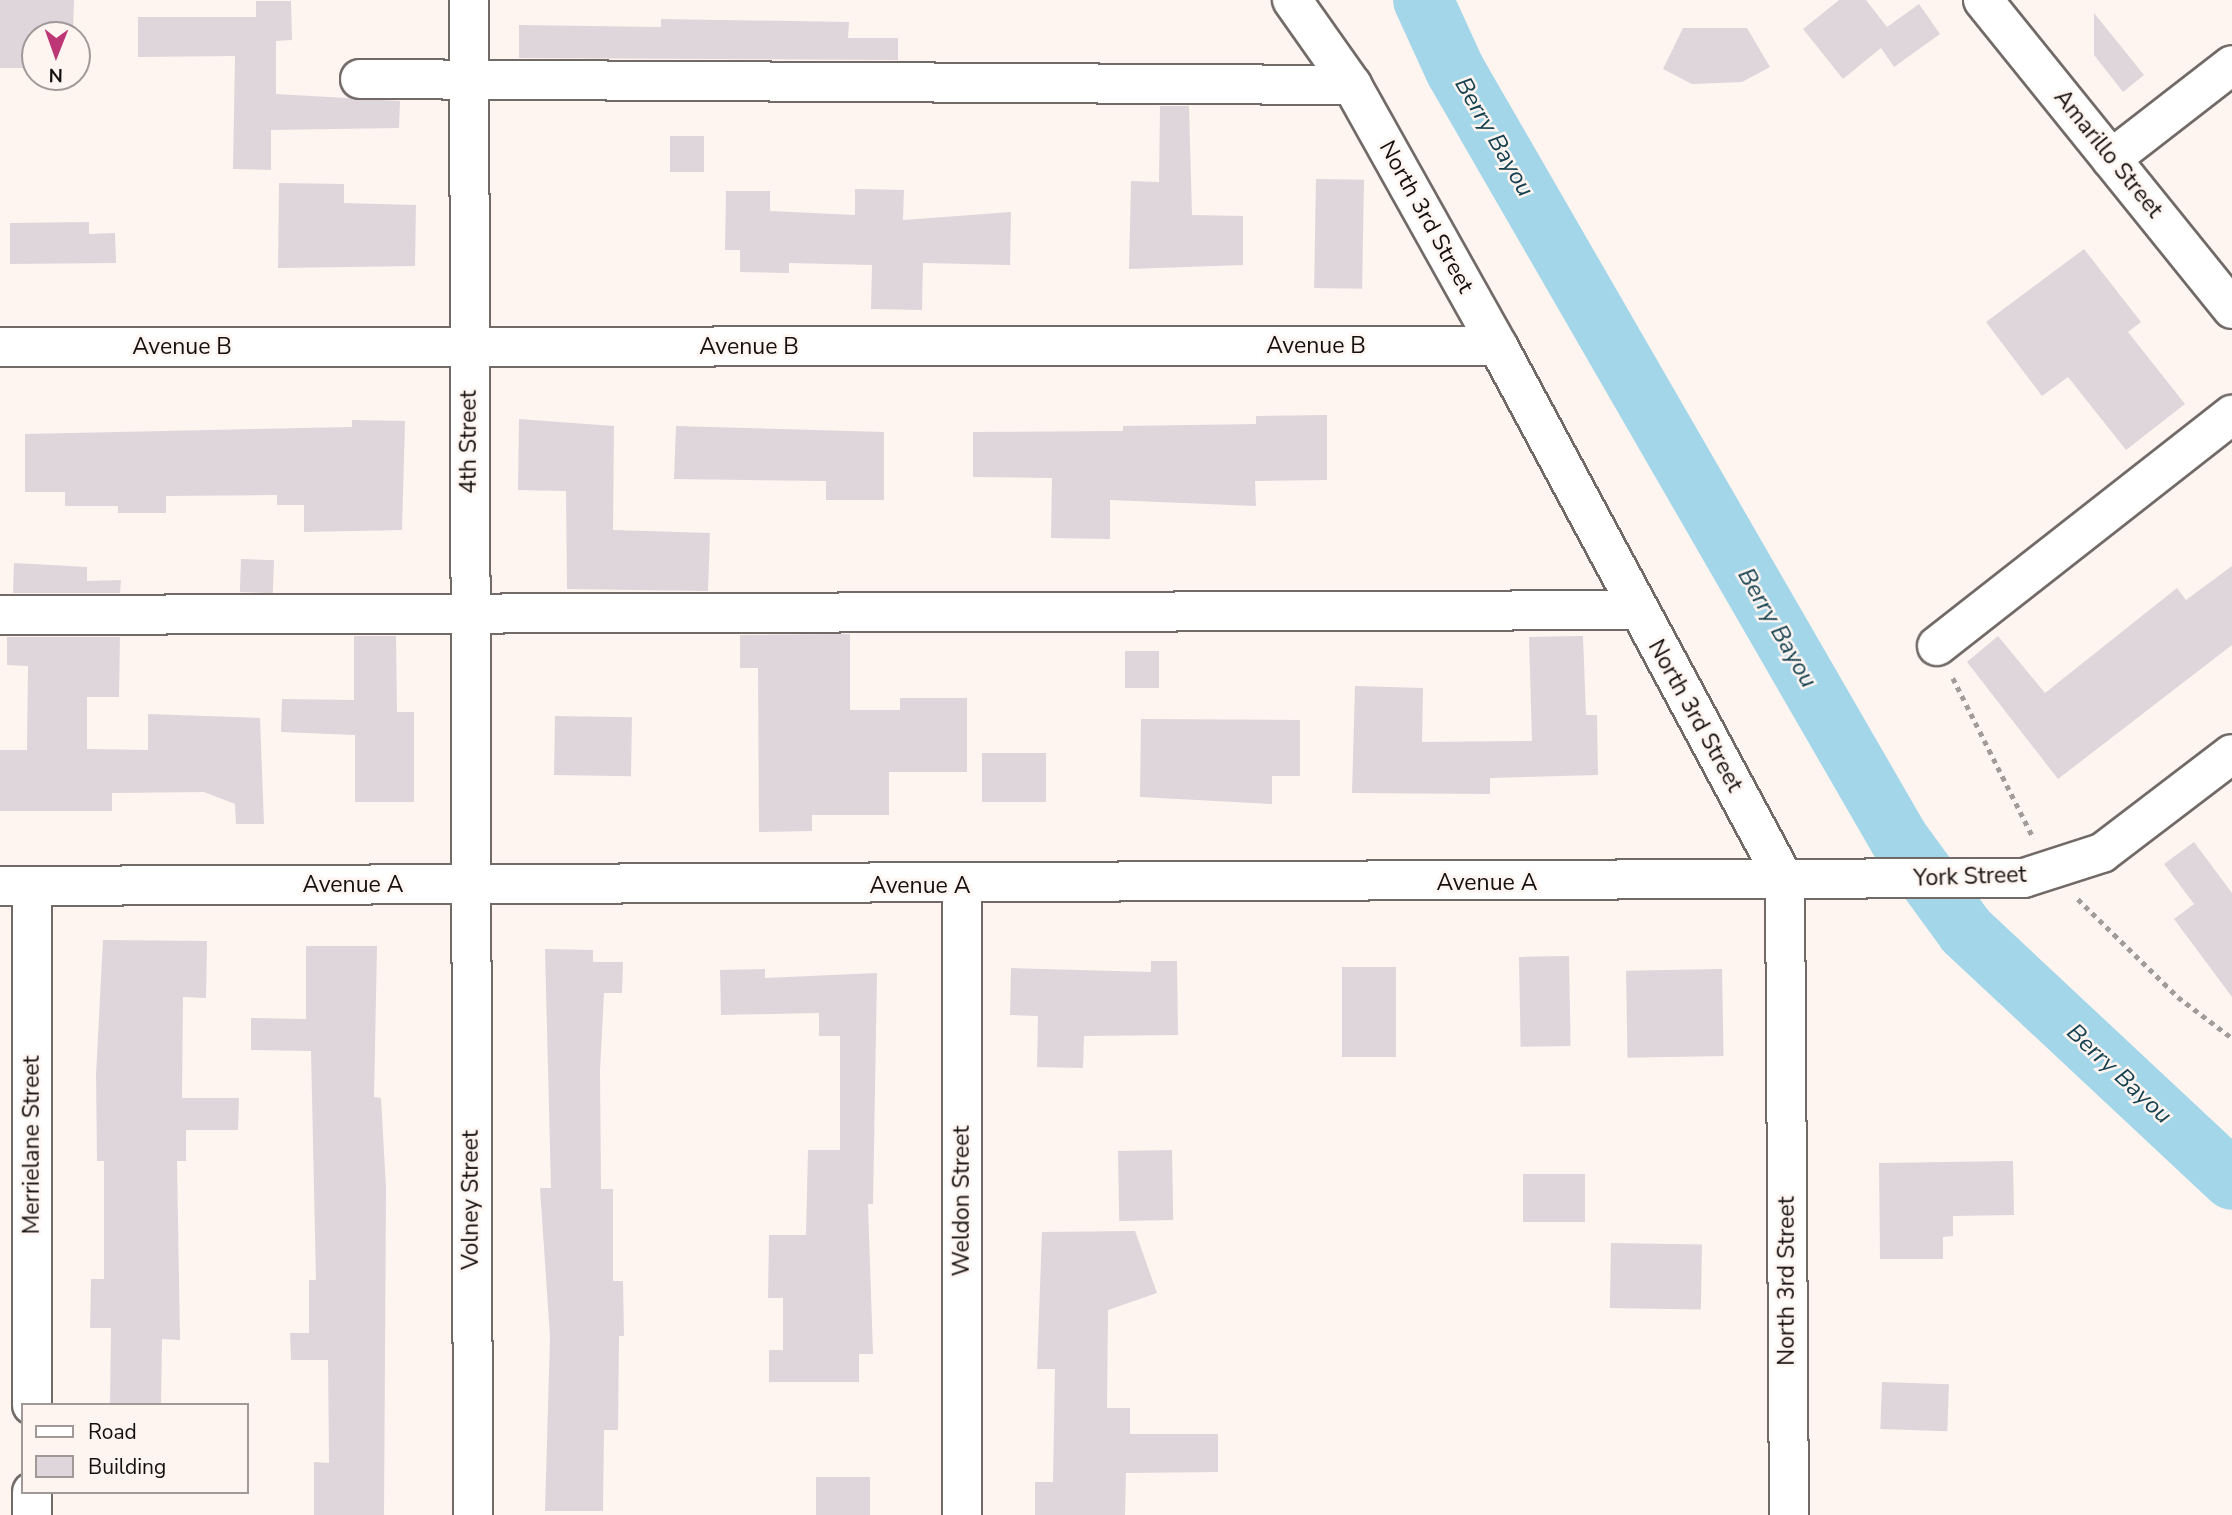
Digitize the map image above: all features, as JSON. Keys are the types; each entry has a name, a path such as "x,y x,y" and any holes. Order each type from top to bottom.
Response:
{"street":[{"name":"4th Street","path":"469,0 470,884"},
{"name":"North 3rd Street","path":"1292,0 1352,85 1499,346 1785,881 1788,1515"},
{"name":"Amarillo Street","path":"1983,0 2232,309"},
{"path":"2111,159 2232,65"},
{"path":"360,79 1352,85"},
{"name":"Avenue B","path":"0,346 1499,346"},
{"path":"1937,646 2232,415"},
{"path":"0,615 1638,610"},
{"name":"York Street","path":"1840,880 2037,875 2102,853 2232,754"},
{"name":"Avenue A","path":"16,886 962,886 1840,880"},
{"name":"Volney Street","path":"470,884 473,1515"},
{"name":"Merrielane Street","path":"16,886 32,1403"},
{"name":"Weldon Street","path":"962,886 962,1515"},
{"path":"32,1494 32,1515"}],"path":[{"path":"1937,646 2037,875 2178,997 2232,1038"}],"building":[{"path":"0,0 74,0 73,21 21,21 21,68 0,68"},
{"path":"1839,0 1866,0 1887,27 1919,4 1940,34 1894,67 1881,48 1843,79 1803,29"},
{"path":"256,1 291,1 292,40 276,41 276,94 400,101 399,128 271,130 271,170 233,169 235,56 138,57 138,17 256,17"},
{"path":"2094,13 2144,75 2123,92 2094,55"},
{"path":"661,19 849,22 848,38 898,38 898,60 519,58 519,25 661,27"},
{"path":"1683,28 1747,28 1770,67 1742,82 1692,84 1663,69"},
{"path":"1160,106 1189,106 1192,215 1243,216 1243,265 1129,269 1131,181 1159,182"},
{"path":"670,136 704,136 704,172 670,172"},
{"path":"1316,179 1364,180 1362,289 1314,288"},
{"path":"279,183 344,184 344,203 416,205 415,266 278,268"},
{"path":"855,189 904,190 903,220 1011,212 1010,265 923,263 922,310 871,309 872,265 789,263 789,273 740,272 740,250 725,250 726,191 770,191 770,211 855,215"},
{"path":"89,222 89,234 115,233 116,263 10,264 10,223"},
{"path":"2084,249 2141,322 2128,332 2185,404 2126,450 2068,377 2042,396 1986,322"},
{"path":"1327,415 1327,480 1255,481 1256,506 1110,500 1110,539 1051,538 1052,478 973,477 973,432 1123,431 1123,426 1256,424 1256,416"},
{"path":"519,419 614,426 613,530 710,533 708,591 567,589 566,491 518,490"},
{"path":"352,420 405,421 402,530 304,532 304,505 277,505 277,495 166,496 166,513 118,513 118,506 65,506 65,492 25,492 25,434 352,427"},
{"path":"676,426 884,432 884,500 826,500 826,481 674,479"},
{"path":"241,559 274,560 273,593 240,592"},
{"path":"14,563 87,567 87,581 121,580 120,593 13,593"},
{"path":"2232,566 2232,645 2058,779 1967,662 1998,636 2045,693 2177,588 2186,600"},
{"path":"850,634 850,710 900,710 900,698 967,698 967,772 889,772 889,815 812,815 812,831 759,832 758,668 740,668 740,635"},
{"path":"354,636 396,636 397,712 414,712 414,802 355,802 355,735 281,732 282,699 354,700"},
{"path":"1583,636 1586,715 1597,715 1598,775 1490,778 1490,794 1352,793 1355,686 1423,688 1422,742 1532,741 1529,637"},
{"path":"7,637 120,637 119,697 87,697 87,749 148,750 148,714 260,718 264,824 236,824 235,804 204,792 112,793 112,811 0,811 0,750 27,750 28,666 7,665"},
{"path":"1125,651 1159,651 1159,688 1125,688"},
{"path":"555,716 632,717 631,776 554,775"},
{"path":"1141,719 1300,720 1300,776 1272,776 1272,804 1140,797"},
{"path":"982,753 1046,753 1046,802 982,802"},
{"path":"2194,842 2232,893 2232,997 2174,919 2194,904 2164,864"},
{"path":"103,940 207,941 206,998 183,997 182,1098 239,1098 238,1130 186,1130 186,1161 177,1161 180,1340 162,1339 161,1403 110,1403 111,1328 90,1328 91,1279 104,1279 104,1161 97,1161 96,1075"},
{"path":"306,946 377,946 374,1097 381,1098 386,1188 384,1515 314,1515 314,1462 329,1463 328,1360 291,1360 290,1333 309,1333 309,1280 316,1280 311,1051 251,1050 251,1018 306,1019"},
{"path":"545,949 593,950 593,962 623,962 622,993 604,993 600,1071 601,1189 613,1189 613,1281 623,1281 624,1336 619,1336 618,1430 604,1430 603,1511 545,1511 550,1337 540,1188 551,1188"},
{"path":"1569,956 1571,1046 1521,1047 1519,957"},
{"path":"1151,961 1177,961 1178,1035 1084,1036 1083,1068 1037,1067 1038,1016 1010,1015 1011,968 1151,972"},
{"path":"1342,967 1396,967 1396,1057 1342,1057"},
{"path":"765,969 765,978 877,973 873,1204 868,1204 873,1354 859,1354 859,1382 769,1382 769,1350 783,1350 783,1298 768,1298 769,1235 806,1235 808,1150 840,1150 840,1036 819,1036 819,1013 721,1015 720,970"},
{"path":"1722,969 1724,1056 1628,1058 1626,971"},
{"path":"1172,1150 1173,1220 1119,1221 1118,1151"},
{"path":"2013,1161 2014,1215 1953,1216 1953,1236 1943,1237 1943,1259 1880,1259 1879,1163"},
{"path":"1523,1174 1585,1174 1585,1222 1523,1222"},
{"path":"1135,1231 1157,1293 1108,1310 1107,1408 1130,1408 1130,1434 1218,1434 1218,1472 1126,1473 1125,1515 1035,1515 1035,1482 1053,1482 1055,1369 1037,1369 1042,1232"},
{"path":"1611,1243 1702,1245 1701,1310 1610,1308"},
{"path":"1882,1382 1949,1384 1947,1431 1880,1429"},
{"path":"816,1477 870,1477 870,1515 816,1515"}],"waterway":[{"name":"Berry Bayou","path":"1423,0 1455,70 1899,839 1966,931 2232,1180"}]}
